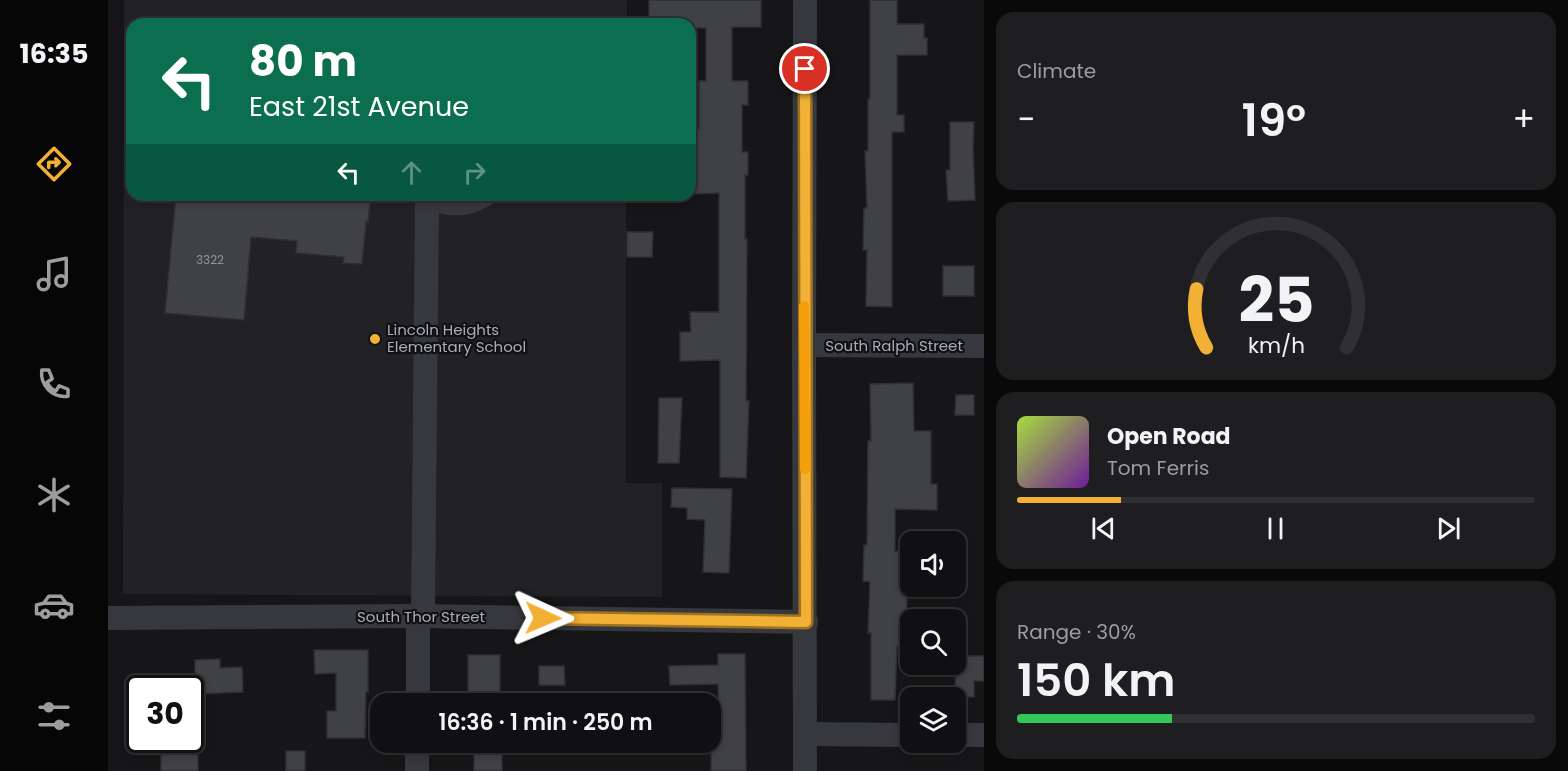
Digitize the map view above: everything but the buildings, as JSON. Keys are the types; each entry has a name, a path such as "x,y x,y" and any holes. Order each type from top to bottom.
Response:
{"street":[{"path":"805,0 805,771"},
{"path":"418,693 428,201"},
{"path":"438,201 455,205 474,201"},
{"name":"South Ralph Street","path":"804,345 984,346"},
{"name":"South Thor Street","path":"108,618 421,616 806,622"},
{"path":"806,734 900,735"},
{"path":"966,735 984,735"},
{"path":"417,753 417,771"}],"shaded area":[{"name":"Lincoln Heights Elementary School","path":"124,0 627,0 627,18 126,18 126,201 626,201 626,483 662,483 662,597 123,594"}],"slow traffic":[{"path":"804,306 805,469"}],"place":[{"name":"Lincoln Heights Elementary School","path":"375,339"}],"route":[{"path":"543,618 806,622 805,69"}]}
